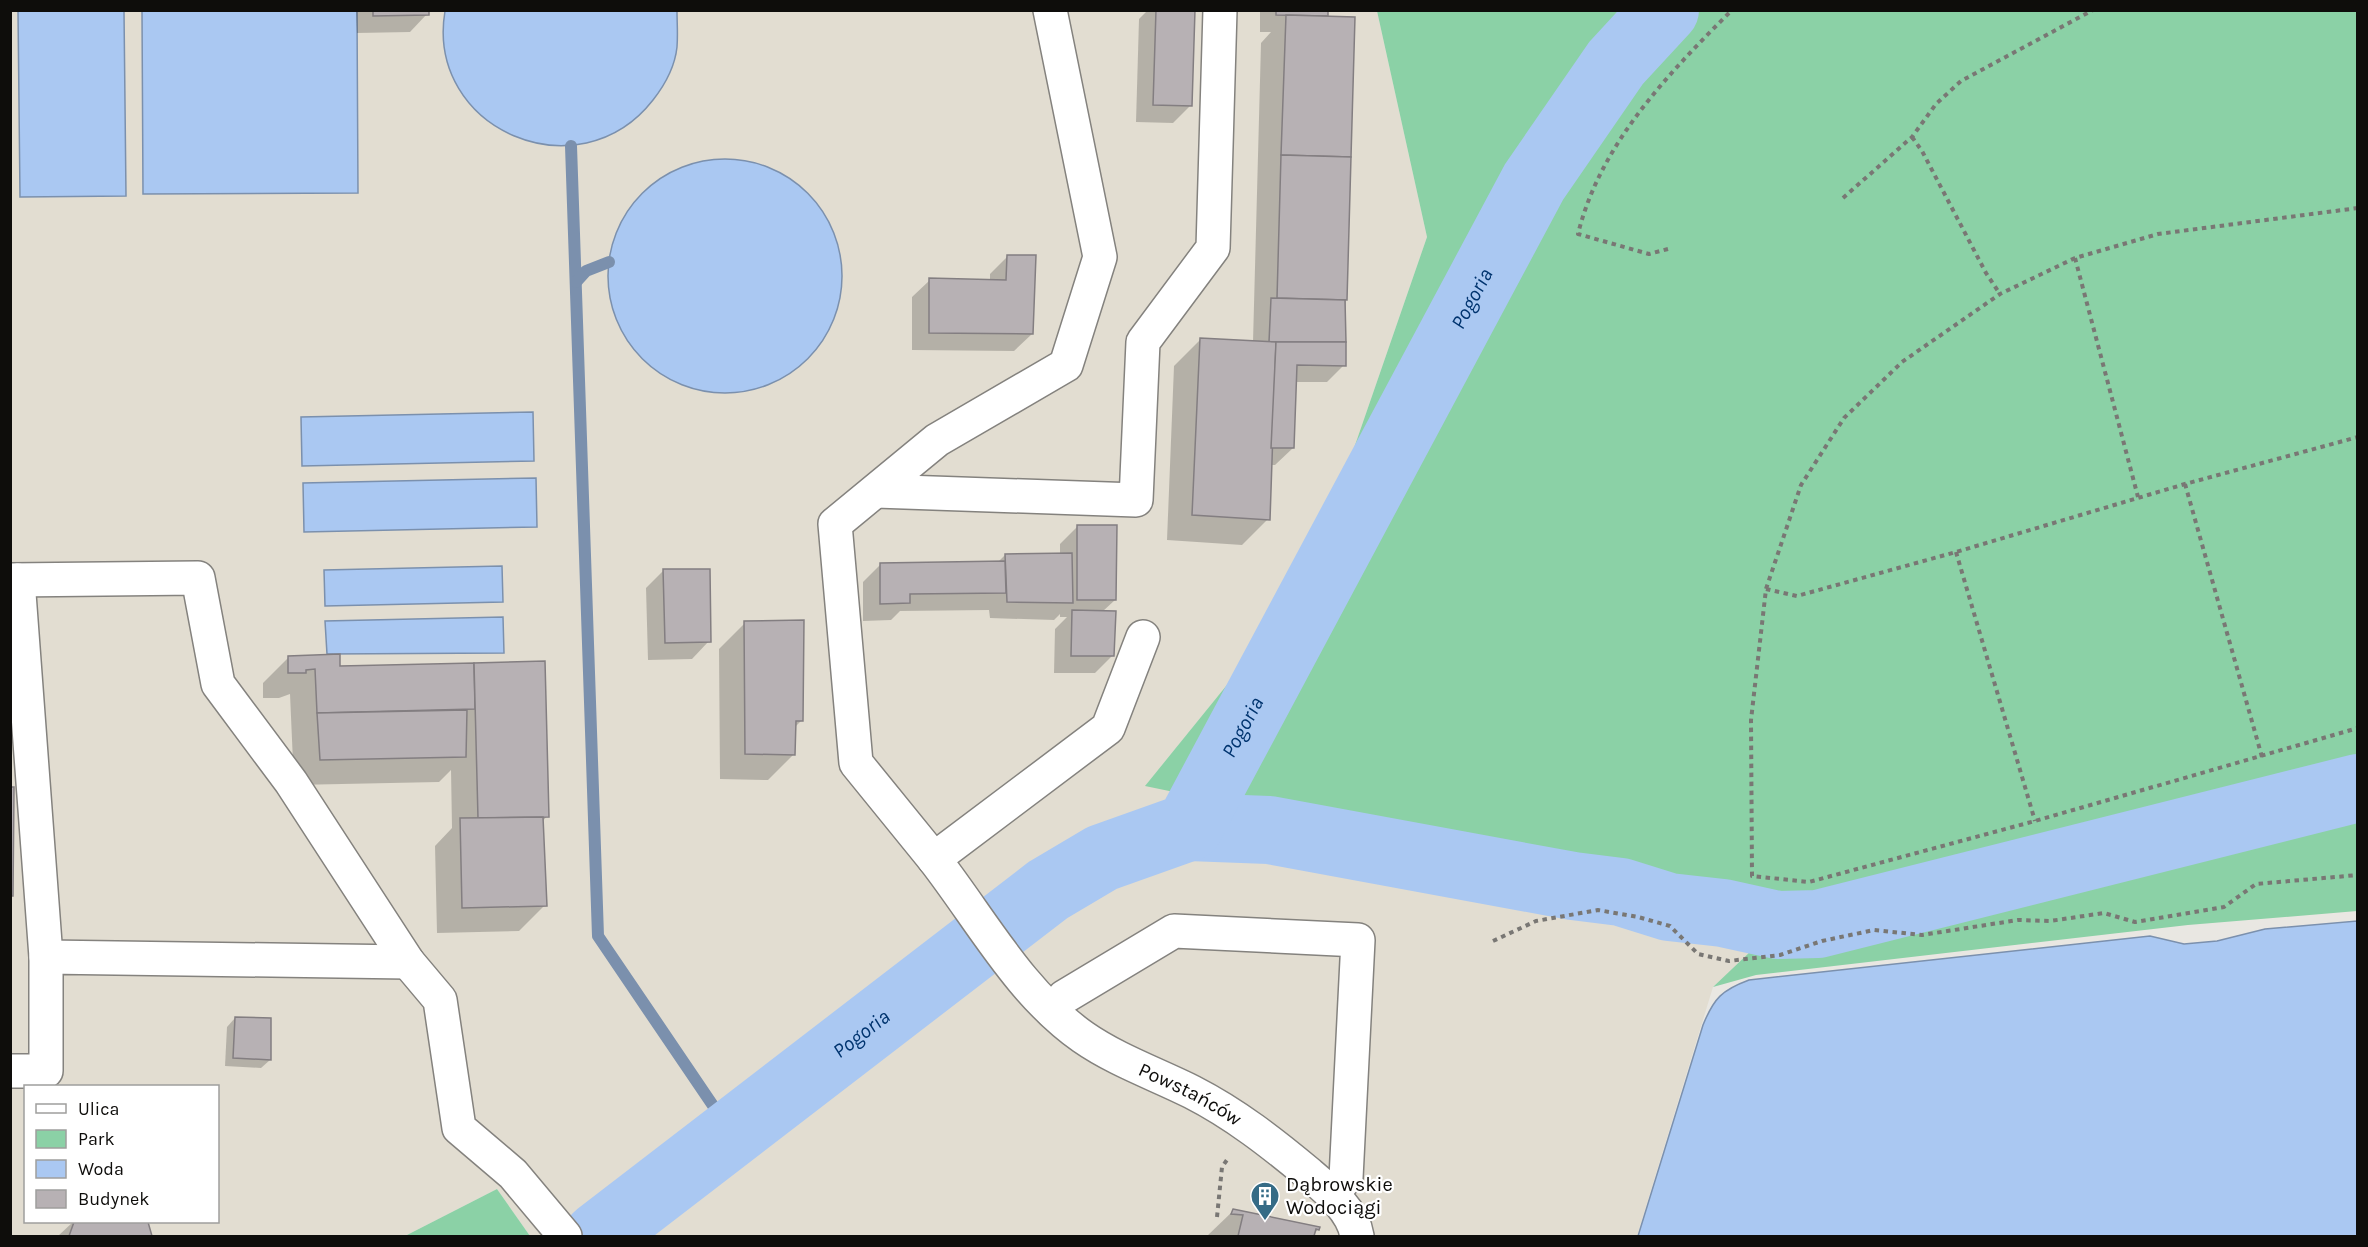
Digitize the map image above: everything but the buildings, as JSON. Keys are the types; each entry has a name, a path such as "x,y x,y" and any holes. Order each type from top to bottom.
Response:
{"street":[{"path":"876,491 937,440 1066,365 1100,257 1050,10"},
{"path":"876,491 1136,500 1143,342 1213,248 1220,10"},
{"name":"Powstańców","path":"876,491 835,525 856,763 964,897 1012,964 1052,1011 1083,1037 1194,1093 1249,1126 1332,1193 1355,1227 1357,1236"},
{"path":"10,1071 46,1071 46,957 14,580 198,578 218,684 291,782 408,962 440,1000 459,1128 513,1174 565,1236"},
{"path":"934,859 1108,728 1143,637"},
{"path":"1052,1011 1064,997 1174,931 1358,940 1346,1178 1332,1193"},
{"path":"46,957 408,962"}],"path":[{"path":"1668,249 1648,254 1578,234 1586,201 1626,127 1698,44 1732,10"},
{"path":"1843,198 1912,137 1936,104 1961,81 2092,10"},
{"path":"1912,137 1922,151 1986,273 2000,294"},
{"path":"2358,208 2158,234 2075,258 2000,294 1902,362 1844,418 1801,485 1766,589 1751,720 1752,876 1809,882 2035,821 2358,728"},
{"path":"2075,258 2138,497"},
{"path":"1766,589 1797,596 1956,552 2138,497 2358,437"},
{"path":"2185,484 2262,757"},
{"path":"1956,552 2035,821"},
{"path":"1494,941 1536,921 1598,910 1638,917 1670,926 1698,954 1729,962 1780,955 1822,941 1874,930 1922,935 2006,922 2050,921 2104,913 2135,922 2224,907 2256,884 2358,876"},
{"path":"1217,1217 1222,1167 1249,1126"}],"shaded area":[{"path":"10,11 1377,11 1427,237 1344,477 1265,638 1146,785 1556,871 1803,903 1713,987 1637,1236 530,1236 497,1189 405,1236 11,1236"}],"green space":[{"path":"1377,11 2357,11 2357,774 1784,921 1803,903 1556,871 1145,786 1265,638 1344,477 1427,237"},
{"path":"2357,815 2357,911 2188,925 1756,975 1713,987 1752,950"},
{"path":"497,1189 530,1236 405,1236"}],"water":[{"path":"18,11 124,11 126,196 20,197"},
{"path":"142,11 357,11 358,193 143,194"},
{"path":"445,11 677,11 676,54 668,75 653,100 622,128 586,143 549,145 514,136 483,117 459,88 445,53"},
{"path":"714,159 736,159 770,168 790,179 808,193 822,211 833,231 840,253 842,276 840,299 833,321 822,341 808,359 780,379 759,388 736,393 714,393 691,388 670,379 651,367 634,350 613,310 608,287 608,265 613,242 622,221 634,202 651,185 691,164"},
{"path":"533,412 534,461 302,466 301,417"},
{"path":"536,478 537,527 304,532 303,483"},
{"path":"502,566 503,602 325,606 324,570"},
{"path":"503,617 504,653 327,654 325,621"},
{"path":"2357,921 2357,1236 1638,1236 1703,1025 1720,996 1749,980 2150,936 2184,944 2217,941 2265,929"}],"waterway":[{"name":"Pogoria","path":"598,1236 1048,890 1102,858 1189,827 1534,182 1616,63 1665,10"},
{"path":"571,146 598,936 716,1110 728,1136"},
{"path":"576,282 586,271 609,262"},
{"path":"1189,827 1269,830 1573,886 1621,892 1669,907 1723,913 1778,925 1818,924 2358,788"}],"place":[{"name":"Dąbrowskie Wodociągi","path":"1265,1222"}]}
